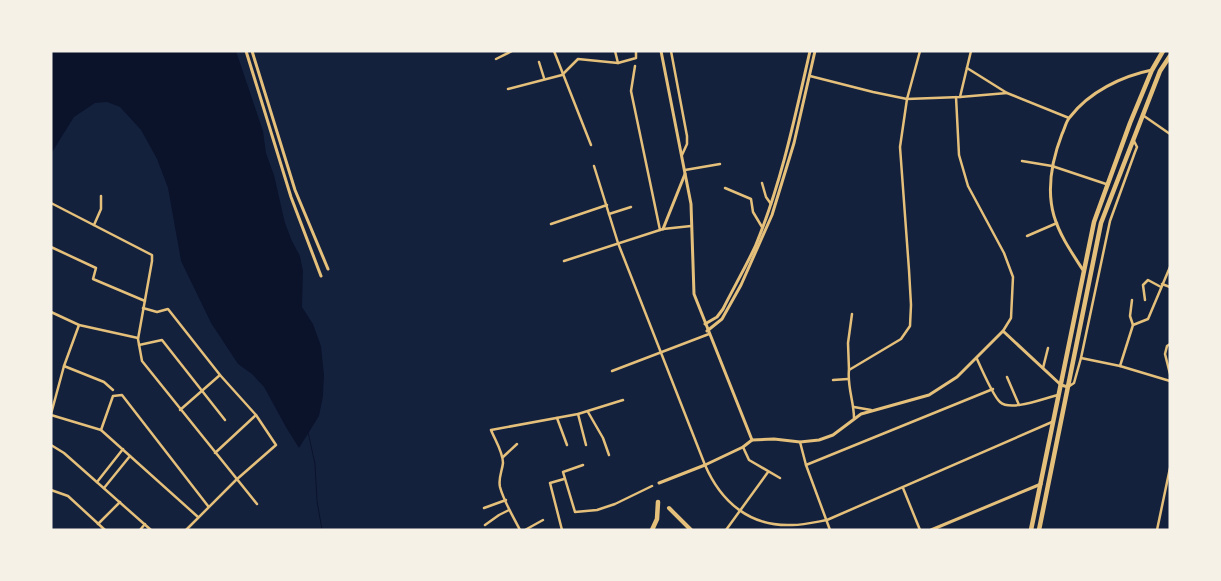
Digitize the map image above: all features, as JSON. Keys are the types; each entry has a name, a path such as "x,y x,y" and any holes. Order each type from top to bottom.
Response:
{"main road":[{"path":"1031,530 1094,222 1106,184 1152,70 1163,51"},
{"path":"1039,530 1101,223 1160,71 1170,56"},
{"path":"652,530 657,520 658,502"},
{"path":"669,508 691,530"}],"street":[{"path":"246,51 291,197 321,276"},
{"path":"252,51 295,190 328,269"},
{"path":"496,59 512,51"},
{"path":"554,51 591,145"},
{"path":"615,51 618,63"},
{"path":"508,88 562,75 578,59 618,63 636,58 636,51"},
{"path":"661,51 691,204 690,226 694,294 752,440"},
{"path":"671,51 687,136 687,144 682,155"},
{"path":"705,324 717,317 723,309 754,248 771,204 793,128 810,51"},
{"path":"612,371 708,332 722,319 742,285 759,246 783,179 815,51"},
{"path":"849,370 901,339 910,326 909,270 900,147 907,99 920,51"},
{"path":"960,97 971,51"},
{"path":"539,62 544,78"},
{"path":"635,66 631,91 661,229"},
{"path":"967,68 1008,93 1069,118"},
{"path":"1084,270 1062,238 1057,223 1051,198 1052,166 1055,152 1069,118 1102,90 1118,81 1152,70"},
{"path":"810,76 907,99 1008,93"},
{"path":"658,483 705,465 752,440 774,439 800,442 819,440 833,435 854,418 871,410 929,396 948,384 976,360 1003,331 1011,318 1012,277 1004,253 968,186 959,154 956,97"},
{"path":"1143,115 1170,134"},
{"path":"1003,331 1061,385 1068,387 1074,383 1110,221 1137,147 1133,140"},
{"path":"1022,161 1052,166 1106,184"},
{"path":"685,171 720,164"},
{"path":"594,166 618,243 705,465 716,487 740,511 755,519 780,524 794,525 827,520 1052,422"},
{"path":"661,229 685,171"},
{"path":"762,183 766,197 771,204"},
{"path":"725,188 751,199 753,212 762,227"},
{"path":"94,225 101,209 102,196"},
{"path":"51,203 152,255 138,339 142,361 257,504"},
{"path":"551,224 606,205"},
{"path":"610,214 631,207"},
{"path":"1027,236 1057,223"},
{"path":"564,261 661,229 690,226"},
{"path":"51,247 96,268 93,279 145,301"},
{"path":"1133,325 1148,319 1170,267"},
{"path":"1145,300 1143,285 1148,280 1170,287"},
{"path":"1120,366 1133,325 1130,316 1132,300"},
{"path":"143,308 157,312 168,309 220,375 256,415 276,445 208,506 186,530"},
{"path":"51,312 78,325 138,339"},
{"path":"852,314 848,343 848,379 854,406 854,418"},
{"path":"78,325 64,366 51,415 101,430 198,517"},
{"path":"139,345 162,340 224,420"},
{"path":"1170,344 1167,346 1165,354 1170,374"},
{"path":"1043,368 1048,348"},
{"path":"1081,358 1120,366 1170,381"},
{"path":"976,360 1000,402 1009,406 1058,394"},
{"path":"64,366 104,382 112,390"},
{"path":"180,410 220,375"},
{"path":"1007,377 1019,405"},
{"path":"833,380 848,379"},
{"path":"806,465 992,389"},
{"path":"101,430 113,396 122,395 208,506"},
{"path":"520,530 500,488 499,480 503,465 502,457 491,430 588,412 623,400"},
{"path":"854,406 871,410"},
{"path":"588,412 603,438 609,455"},
{"path":"578,414 586,445"},
{"path":"215,453 256,415"},
{"path":"558,418 567,445"},
{"path":"800,442 806,465 830,530"},
{"path":"502,457 517,444"},
{"path":"51,445 64,452 151,530"},
{"path":"742,447 749,460 780,478"},
{"path":"97,482 123,449"},
{"path":"104,488 130,455"},
{"path":"583,465 563,472 575,512 597,510 615,504 652,486"},
{"path":"1157,530 1170,468"},
{"path":"726,530 768,472"},
{"path":"562,530 550,483 564,479"},
{"path":"931,530 1042,483"},
{"path":"903,488 920,530"},
{"path":"51,490 68,496 105,530"},
{"path":"484,508 506,500"},
{"path":"98,524 120,502"},
{"path":"485,525 509,510"},
{"path":"525,530 543,520"},
{"path":"140,530 145,524"}],"water":[{"path":"51,51 236,51 263,131 266,153 274,175 285,223 300,256 303,271 302,307 313,324 321,346 324,375 323,396 319,416 299,448 264,387 252,374 238,364 211,323 181,261 168,188 157,159 141,130 120,107 107,102 95,103 74,117 51,154"}],"waterway":[{"path":"308,432 315,464 317,501 322,530"}]}
